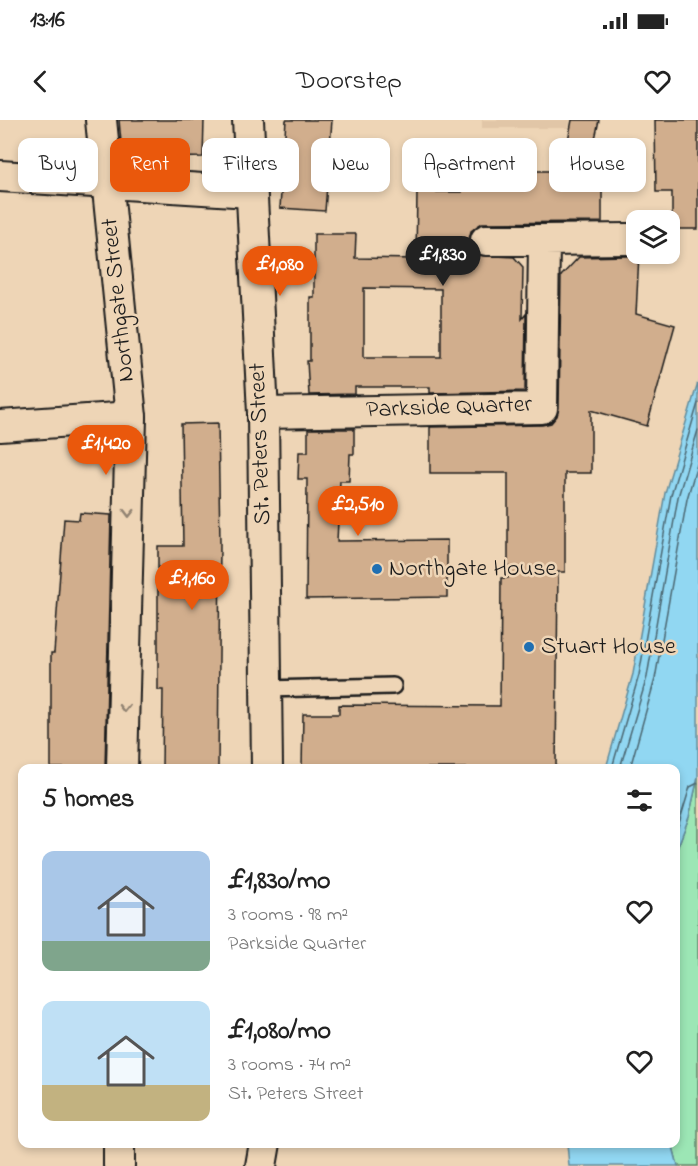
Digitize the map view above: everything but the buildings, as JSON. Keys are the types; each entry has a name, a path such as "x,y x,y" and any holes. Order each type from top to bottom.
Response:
{"street":[{"name":"Northgate Street","path":"101,120 106,183 122,308 131,417 123,764"},
{"name":"St. Peters Street","path":"248,120 248,138"},
{"path":"0,176 202,189"},
{"name":"St. Peters Street","path":"250,192 263,413 267,764"},
{"path":"486,240 626,239"},
{"name":"Parkside Quarter","path":"263,413 542,408 544,240"},
{"path":"0,426 131,417"},
{"path":"119,1148 119,1166"},
{"path":"261,1166 265,1148"}],"lane":[{"path":"265,689 393,686"}],"shaded area":[{"path":"482,120 570,120 569,128 482,128"}],"green space":[{"path":"698,777 698,1166 678,1166 673,1148 680,1148 680,841 689,817"}],"water":[{"path":"698,382 698,777 689,817 680,841 680,764 607,764 633,674 665,493"},
{"path":"567,1148 673,1148 678,1166 569,1166"}],"place":[{"name":"Northgate House","path":"377,569"},
{"name":"Stuart House","path":"529,647"}]}
